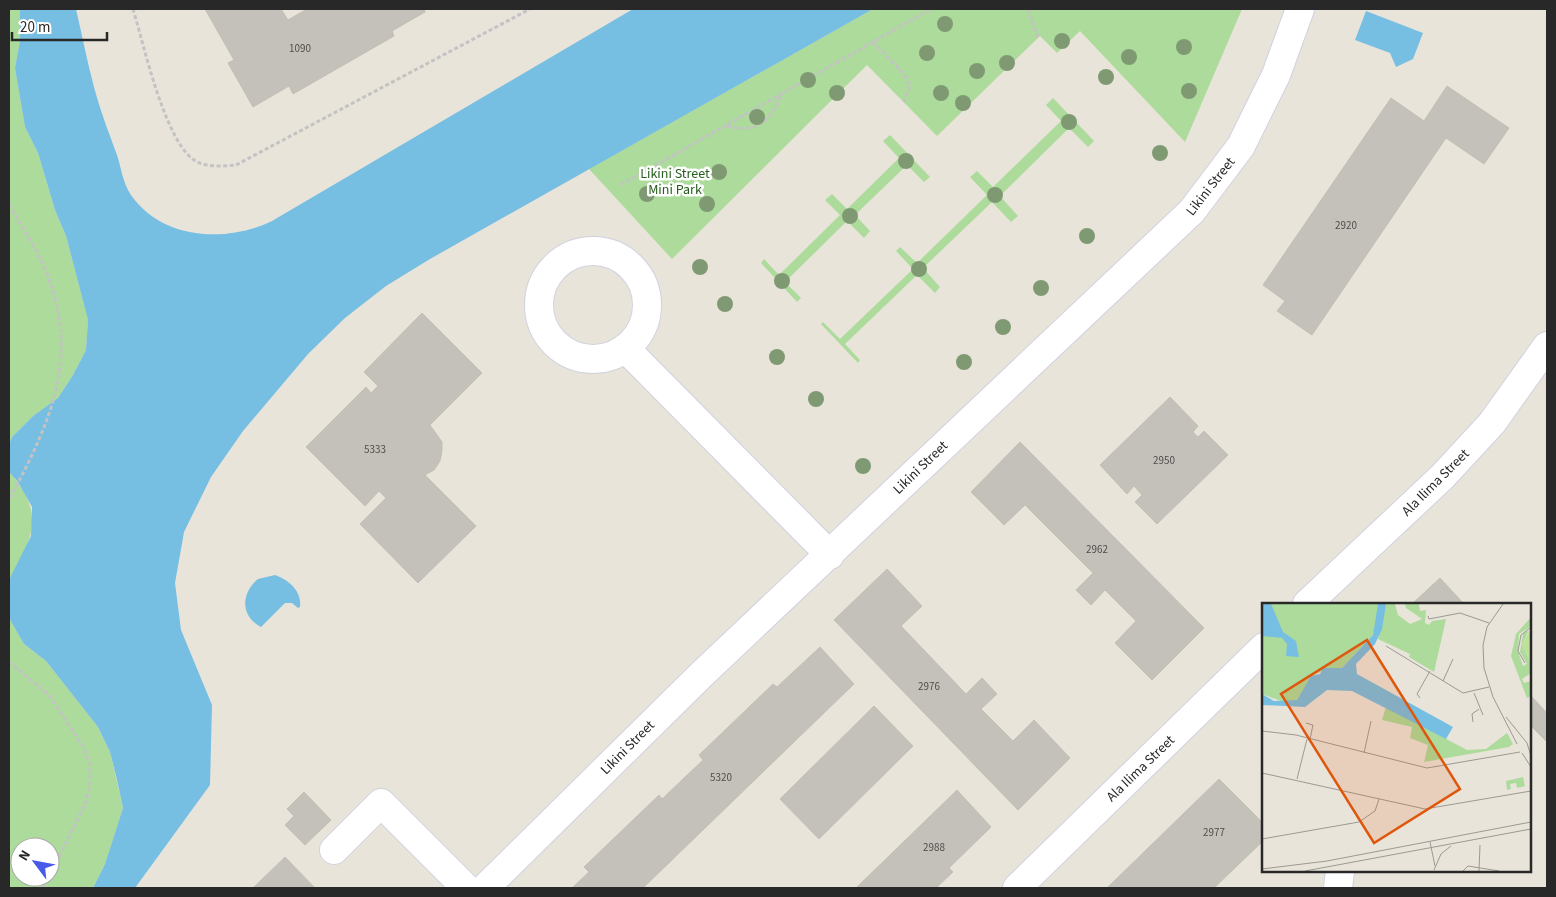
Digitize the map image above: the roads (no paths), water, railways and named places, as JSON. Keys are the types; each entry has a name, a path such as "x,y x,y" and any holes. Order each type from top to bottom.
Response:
{"street":[{"name":"Likini Street","path":"485,888 701,674 830,555 931,455 1192,211 1241,146 1276,75 1300,9"},
{"name":"Ala Ilima Street","path":"1308,603 1443,476 1492,423 1547,346"},
{"path":"625,348 830,555"},
{"name":"Ala Ilima Street","path":"1016,888 1259,660"},
{"path":"334,850 381,803 466,888"},
{"path":"1338,888 1340,872"}],"water":[{"path":"20,9 76,9 96,96 128,191 144,210 160,221 177,229 196,233 216,234 235,233 272,221 633,9 873,9 430,259 386,286 345,318 308,354 243,431 211,477 184,532 175,583 181,630 212,705 210,785 135,888 93,888 105,864 123,808 110,752 98,727 46,661 24,644 9,618 9,580 31,536 32,507 18,482 9,472 9,444 12,437 33,416 58,398 73,375 86,350 88,320 66,236 55,210 38,153 25,127 15,68 20,41"},
{"path":"1366,11 1423,33 1413,59 1396,67 1390,53 1355,40"},
{"path":"275,575 294,587 299,596 300,607 298,608 292,603 285,603 261,627 249,617 246,611 246,597 252,585 258,579"}],"park label":[{"name":"Likini Street Mini Park","path":"675,182"}]}
